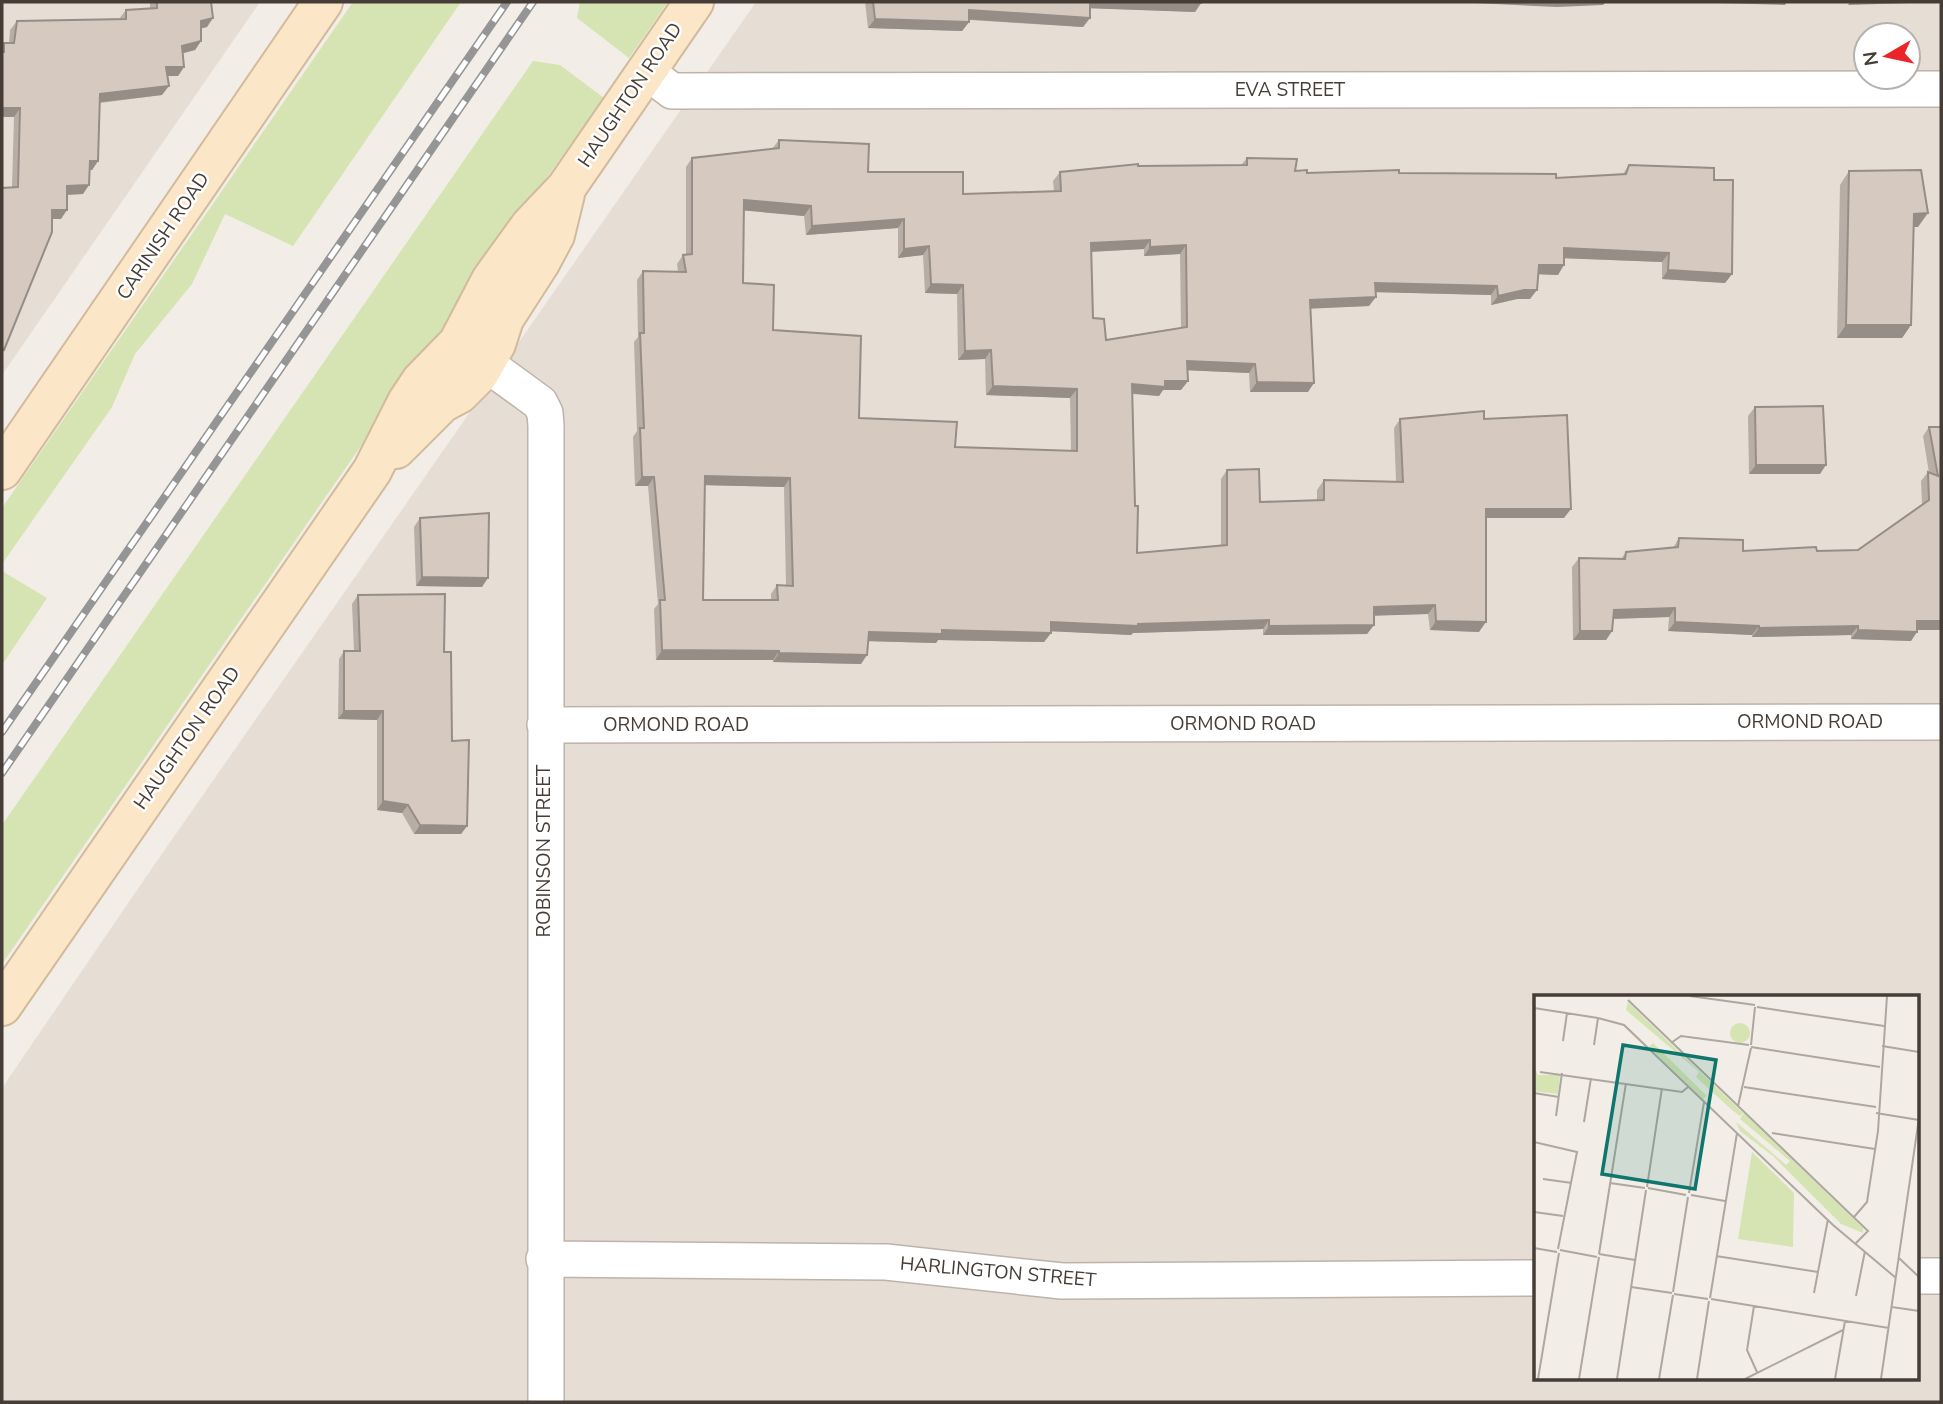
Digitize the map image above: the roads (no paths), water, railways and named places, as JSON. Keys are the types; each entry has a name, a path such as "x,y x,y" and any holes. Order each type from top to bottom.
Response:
{"street":[{"name":"CARINISH ROAD","path":"2,470 323,2"},
{"name":"HAUGHTON ROAD","path":"2,1006 372,471 442,403 469,385 472,353 496,344 504,319 555,235 566,188 694,2"},
{"name":"EVA STREET","path":"646,71 672,91 1941,89"},
{"name":"ROBINSON STREET","path":"472,353 540,403 545,413 546,1402"},
{"name":"ORMOND ROAD","path":"545,725 1941,722"},
{"name":"HARLINGTON STREET","path":"544,1259 886,1262 1062,1281 1534,1278"},
{"path":"1918,1276 1941,1276"}],"railway":[{"path":"2,732 507,2"},
{"path":"2,773 533,2"}]}
